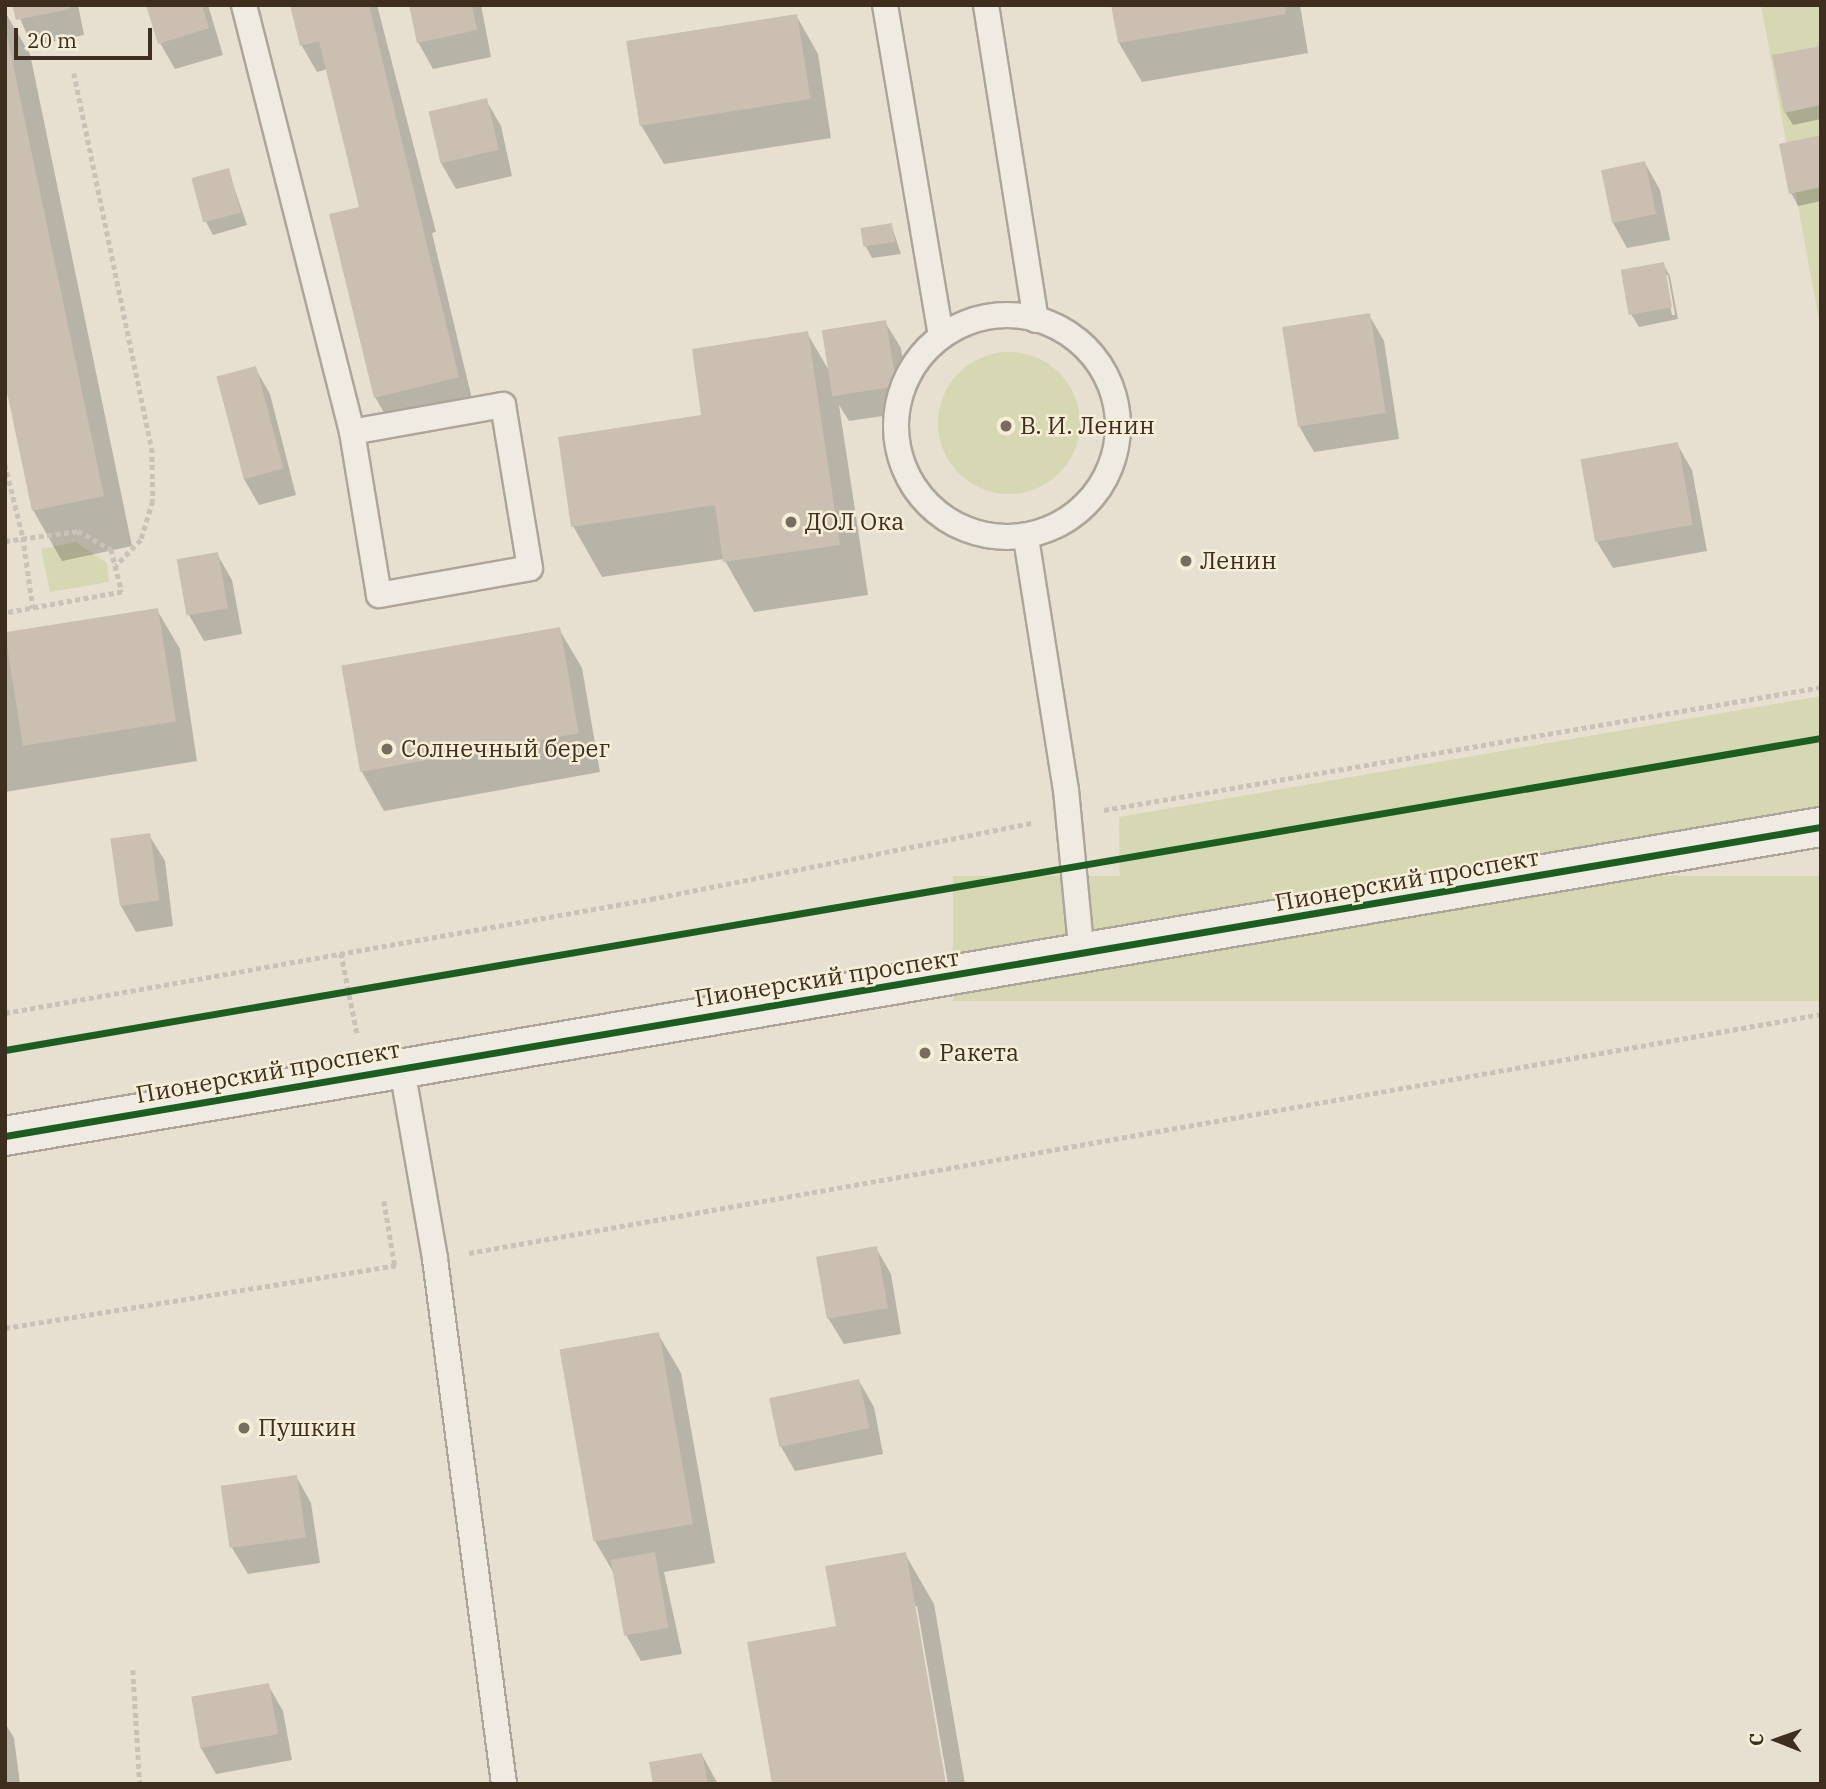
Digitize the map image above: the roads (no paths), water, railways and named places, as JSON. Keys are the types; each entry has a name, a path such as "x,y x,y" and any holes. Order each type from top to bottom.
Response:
{"street":[{"name":"Пионерский проспект","path":"5,1136 1082,956 1821,827"}],"lane":[{"path":"244,5 352,432 379,595 530,568 503,404 352,432"},
{"path":"885,5 941,336"},
{"path":"986,5 1036,320"},
{"path":"1016,314 1062,328 1092,353 1106,372 1119,429 1105,478 1070,517 1026,538 995,537 958,526 931,508 908,476 897,441 898,402 914,364 941,336 963,323 1016,314"},
{"path":"1026,538 1070,816 1082,956"},
{"path":"402,1069 435,1259 504,1784"}],"place":[{"name":"В. И. Ленин","path":"1006,426"},
{"name":"ДОЛ Ока","path":"791,522"},
{"name":"Ленин","path":"1186,561"},
{"name":"Солнечный берег","path":"387,749"},
{"name":"Ракета","path":"925,1053"},
{"name":"Пушкин","path":"244,1428"}]}
